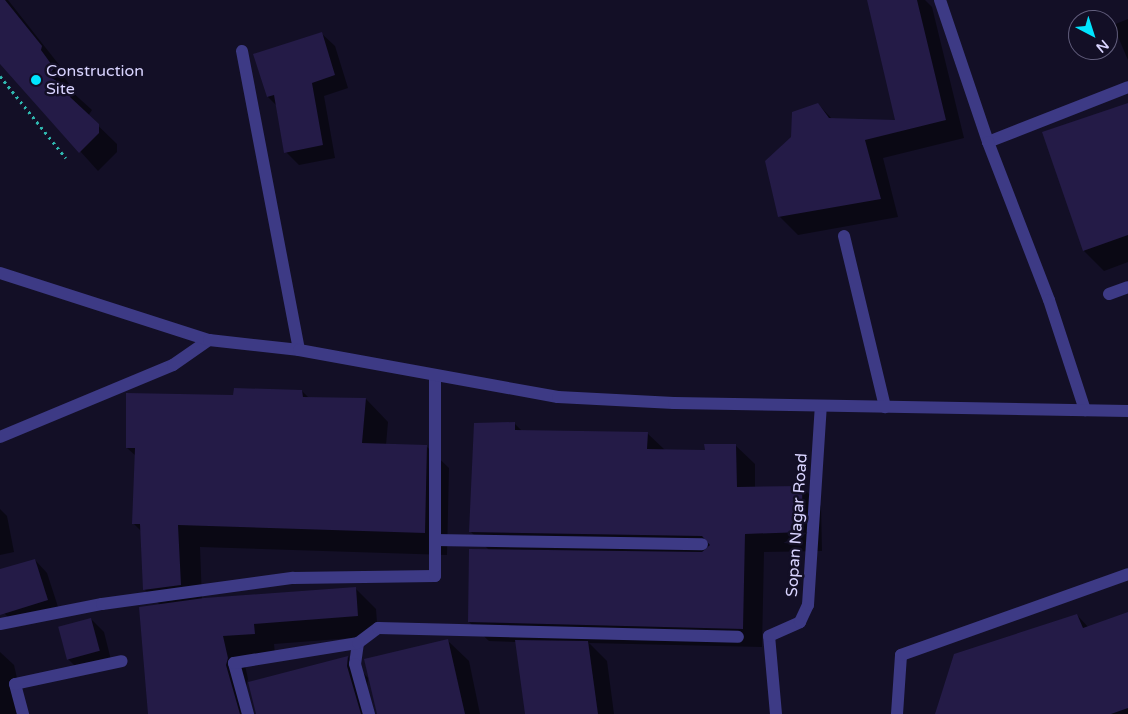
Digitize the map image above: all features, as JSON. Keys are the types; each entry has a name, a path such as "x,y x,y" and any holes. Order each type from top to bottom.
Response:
{"street":[{"path":"940,0 988,142 1049,300 1085,410"},
{"path":"242,51 298,350"},
{"path":"988,142 1128,87"},
{"path":"844,236 885,407"},
{"path":"0,272 208,340 298,350 558,397 821,406 1128,411"},
{"path":"1109,294 1128,287"},
{"path":"0,437 173,365 208,340"},
{"path":"0,624 102,604 293,578 435,576 435,375"},
{"name":"Sopan Nagar Road","path":"776,714 769,636 800,622 808,606 821,406"},
{"path":"435,540 702,544"},
{"path":"897,714 901,655 1128,574"},
{"path":"248,714 234,663 358,643 378,628 738,637"},
{"path":"358,643 355,664 369,714"},
{"path":"23,714 15,684 122,661"}],"path":[{"path":"0,76 66,158"}],"building":[{"name":"Construction Site","path":"0,0 5,0 42,46 41,50 54,68 48,76 74,91 70,97 99,124 99,133 79,153 0,64"},
{"path":"867,0 917,0 946,120 865,140 881,199 778,217 765,161 791,137 792,112 818,103 829,118 895,120"},
{"path":"322,32 335,75 312,83 323,145 284,153 274,95 267,97 253,54"},
{"path":"1128,103 1128,235 1083,251 1042,132"},
{"path":"234,388 302,390 303,397 366,398 362,443 427,445 425,533 178,525 181,585 143,590 140,524 132,524 135,448 126,448 126,393 233,395"},
{"path":"515,422 515,430 648,432 647,449 705,450 704,444 736,444 737,487 802,486 803,532 745,534 743,629 468,622 469,549 702,552 710,545 702,536 469,532 474,423"},
{"path":"35,559 48,600 0,615 0,569"},
{"path":"356,587 358,616 254,624 255,634 223,636 228,658 226,665 240,714 148,714 139,607 204,598"},
{"path":"1128,612 1128,708 1111,714 935,714 954,654 1077,614 1083,628"},
{"path":"91,618 100,651 67,660 58,627"},
{"path":"448,639 465,714 377,714 364,659"},
{"path":"515,640 588,641 598,714 525,714"},
{"path":"348,656 347,666 361,714 256,714 248,682"}],"place":[{"name":"Construction Site","path":"36,80"}]}
